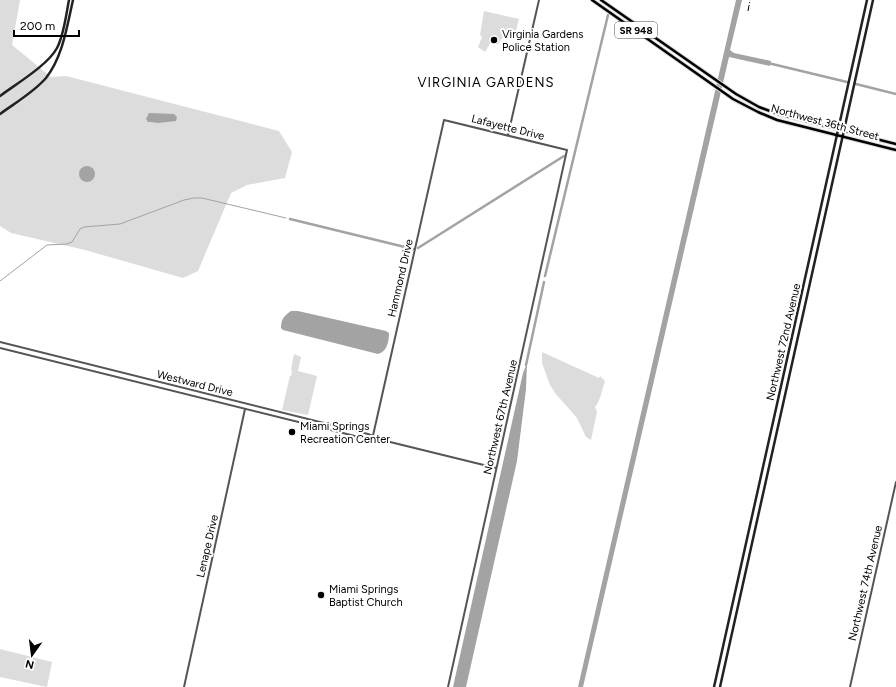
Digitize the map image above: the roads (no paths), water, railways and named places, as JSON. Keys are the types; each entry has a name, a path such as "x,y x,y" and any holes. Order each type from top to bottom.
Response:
{"main road":[{"path":"0,96 44,64 52,56 59,44 69,0"},
{"path":"0,114 37,86 50,73 63,44 73,0"},
{"name":"Northwest 36th Street","path":"592,0 599,1 610,6 747,101 769,111 788,117 896,144"},
{"path":"606,0 610,6"},
{"name":"Northwest 72nd Avenue","path":"714,687 867,0"},
{"name":"Northwest 72nd Avenue","path":"720,687 873,0"},
{"name":"Northwest 36th Street","path":"599,1 673,56 746,106 772,118 896,150"},
{"path":"863,19 868,20"},
{"path":"798,311 804,308"},
{"path":"773,423 777,428"}],"street":[{"path":"508,136 539,0"},
{"name":"Lafayette Drive","path":"444,120 567,150"},
{"name":"Hammond Drive","path":"372,440 444,120"},
{"name":"Northwest 67th Avenue","path":"448,687 567,150"},
{"name":"Westward Drive","path":"0,342 496,468"},
{"name":"Westward Drive","path":"0,348 372,440 386,441"},
{"name":"Lenape Drive","path":"184,687 246,409"},
{"name":"Northwest 74th Avenue","path":"850,687 896,482"}],"waterway":[{"path":"545,276 608,15"},
{"path":"768,63 847,82"},
{"path":"856,84 896,94"},
{"path":"418,248 564,156"},
{"path":"0,281 47,245 67,244 72,242 80,229 84,227 120,224 184,200 202,198 286,218"},
{"path":"290,219 413,249"},
{"path":"526,365 544,282"}],"railway":[{"path":"748,11 750,0"}],"place":[{"name":"Virginia Gardens Police Station","path":"494,40"},
{"name":"Miami Springs Recreation Center","path":"292,432"},
{"name":"Miami Springs Baptist Church","path":"321,595"}],"district":[{"name":"VIRGINIA GARDENS","path":"486,82"}]}
